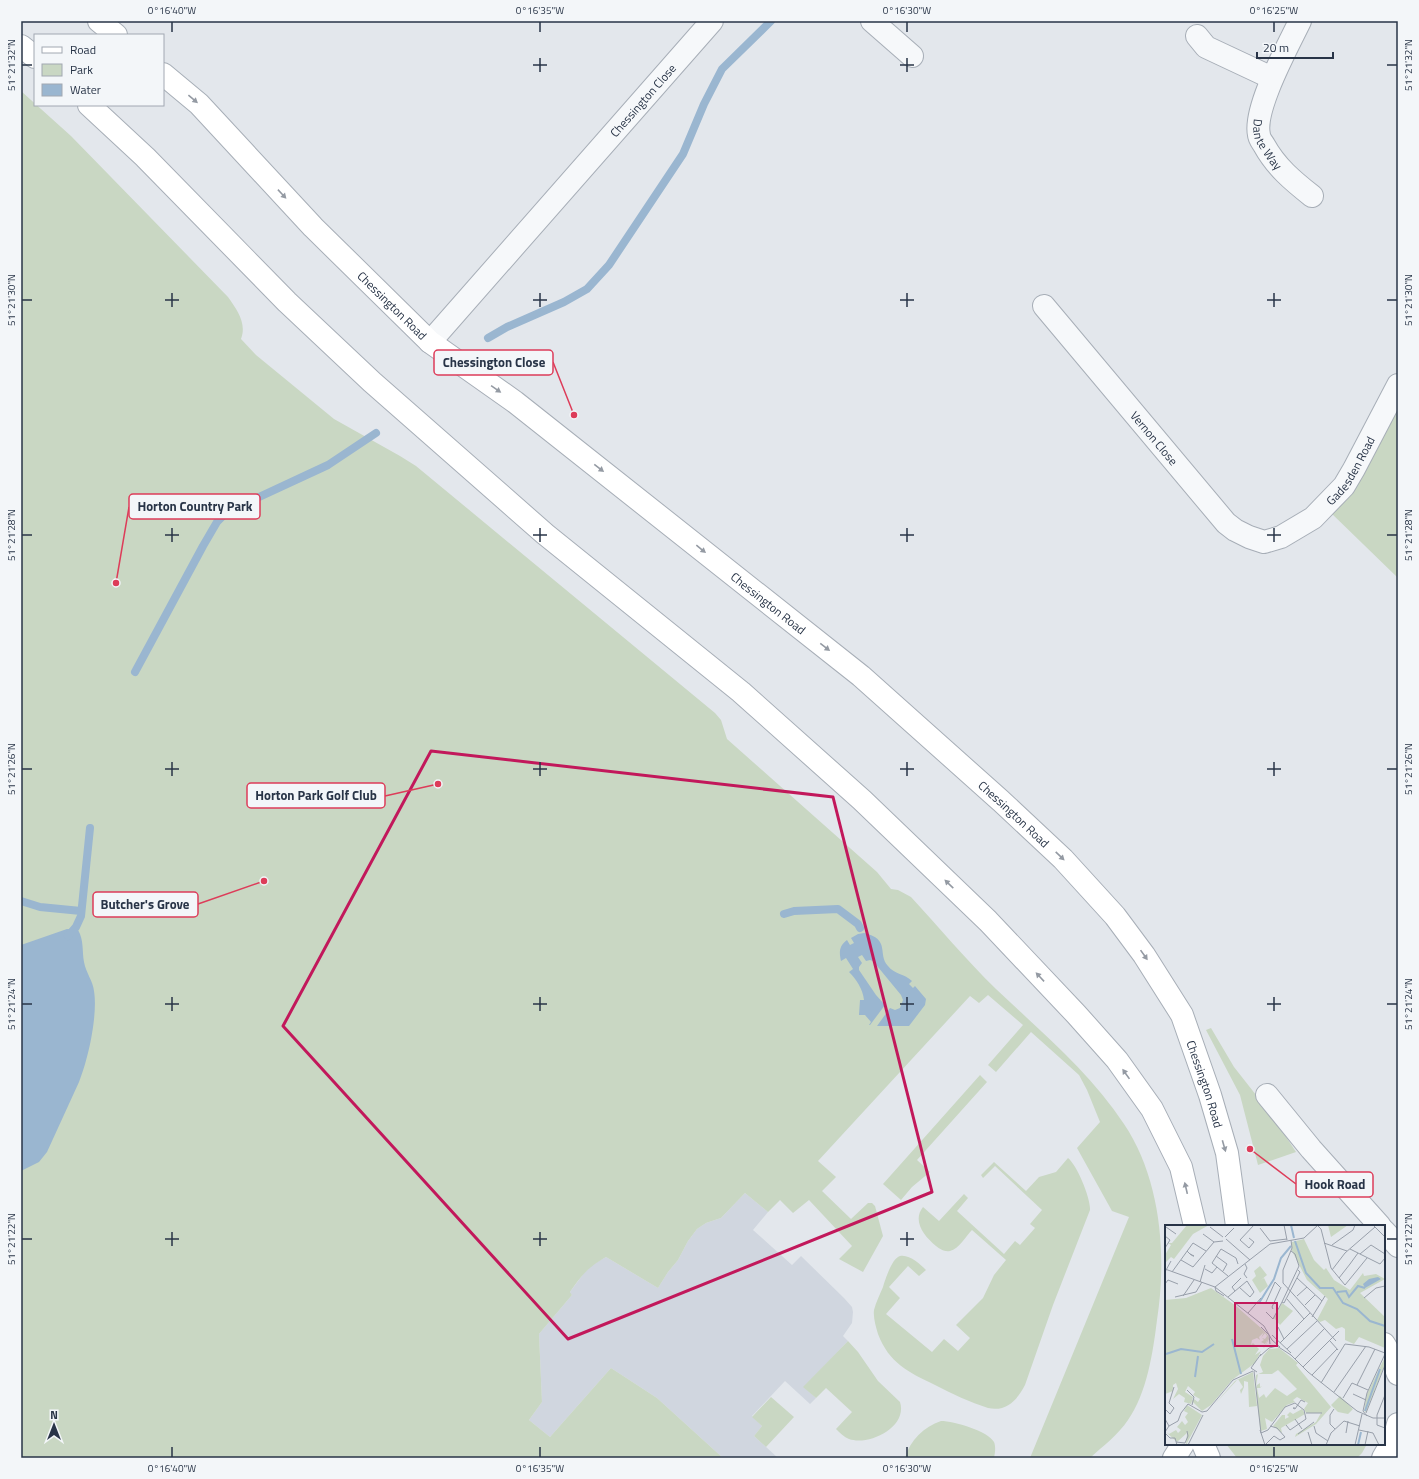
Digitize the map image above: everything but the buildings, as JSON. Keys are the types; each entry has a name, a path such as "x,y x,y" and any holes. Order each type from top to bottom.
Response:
{"main road":[{"path":"99,21 115,34"},
{"path":"21,46 34,57"},
{"name":"Chessington Road","path":"164,75 199,104 314,227 430,342 515,402 861,676 1002,801 1063,859 1105,904 1144,955 1182,1015 1210,1095 1227,1153 1237,1225"},
{"path":"90,106 145,157 287,302 372,382 545,534 742,692 862,800 988,921 1117,1060 1152,1110 1181,1166 1195,1225"},
{"path":"1385,1346 1398,1374"},
{"path":"1383,1458 1394,1439 1398,1424"},
{"path":"1174,1458 1181,1445"},
{"path":"1203,1445 1209,1458"}],"street":[{"name":"Chessington Close","path":"430,342 712,21"},
{"path":"872,21 912,56"},
{"name":"Dante Way","path":"1300,21 1272,78 1259,115 1259,135 1269,154 1282,172 1312,196"},
{"path":"1197,36 1206,46 1272,78"},
{"name":"Vernon Close","path":"1044,306 1226,523 1235,530 1264,542 1281,537"},
{"name":"Gadesden Road","path":"1281,537 1313,518 1344,486 1398,384"},
{"path":"1267,1095 1311,1149 1379,1225"},
{"path":"1385,1231 1398,1246"}],"highlighted area":[{"path":"431,751 833,797 932,1192 568,1339 283,1026"}],"shaded area":[{"path":"745,1193 768,1212 753,1230 792,1265 801,1256 844,1298 852,1307 853,1312 852,1323 843,1336 848,1341 804,1387 816,1398 810,1404 785,1381 752,1416 762,1426 754,1436 778,1458 723,1458 657,1398 611,1368 550,1437 529,1420 542,1402 539,1334 572,1295 570,1292 584,1273 592,1265 606,1257 658,1288 678,1260 688,1241 697,1229 706,1223 721,1218"}],"green space":[{"path":"21,91 34,103 34,106 38,106 71,136 228,297 238,312 242,322 243,333 241,339 256,355 334,419 416,466 715,713 721,720 727,739 877,872 891,889 898,890 911,897 974,967 1080,1069 1096,1087 1124,1124 1146,1169 1153,1193 1158,1219 1161,1244 1161,1270 1160,1295 1151,1359 1140,1397 1128,1420 1120,1431 1090,1458 1030,1458 1129,1217 1112,1211 1077,1148 1100,1122 1079,1075 1031,1032 996,1072 988,1065 1023,1025 988,995 979,1003 970,996 818,1161 836,1177 822,1191 851,1219 868,1203 872,1203 875,1206 883,1236 863,1272 839,1259 852,1246 809,1200 793,1213 780,1200 768,1212 745,1193 721,1218 706,1223 697,1229 688,1241 678,1260 658,1288 606,1257 589,1268 582,1276 570,1292 572,1295 539,1334 542,1402 529,1420 550,1437 611,1368 657,1398 723,1458 21,1458"},
{"path":"1398,400 1398,578 1329,511"},
{"path":"1211,1028 1234,1067 1271,1114 1296,1152 1258,1165 1240,1095 1206,1030"},
{"path":"980,1075 987,1082 917,1160 930,1172 912,1187 901,1200 883,1184"},
{"path":"1068,1158 1072,1162 1083,1182 1090,1205 1090,1210 1053,1305 1025,1385 1015,1400 1011,1404 1001,1408 988,1408 948,1392 900,1366 882,1344 874,1319 874,1310 885,1279 897,1258 900,1256 907,1256 918,1262 926,1270 919,1276 908,1266 889,1287 900,1298 886,1314 932,1352 944,1339 958,1351 970,1338 956,1325 983,1298 994,1275 1006,1260 972,1230 953,1250 942,1250 927,1238 921,1228 919,1218 923,1207 939,1221 964,1194 968,1198 957,1211 1004,1254 1015,1241 1020,1245 1035,1228 1030,1224 1042,1210 995,1166 983,1178 981,1175 994,1162 1026,1191 1039,1177 1056,1172"},
{"path":"848,1341 858,1352 878,1381 900,1402 901,1411 893,1427 876,1437 867,1440 849,1439 836,1429 852,1412 826,1388 816,1398 803,1387"},
{"path":"771,1397 794,1417 766,1447 754,1436 762,1426 752,1417"},
{"path":"941,1421 962,1425 991,1438 994,1442 995,1448 994,1458 905,1458 910,1445 918,1435"},
{"path":"1227,1445 1366,1445 1357,1458 1237,1458"}],"water":[{"path":"67,929 78,930 80,934 83,958 93,987 95,1012 91,1037 86,1062 79,1082 47,1152 39,1162 21,1171 21,945"},
{"path":"864,933 878,939 881,943 883,957 890,969 912,981 909,984 913,988 915,986 926,999 925,1005 909,1026 877,1026 890,1008 895,1010 900,1008 903,1000 901,995 873,961 866,961 862,955 858,957 862,963 859,970 876,995 885,1005 870,1025 871,1022 865,1015 859,1015 860,1000 864,1000 861,988 849,972 853,969 846,958 841,961 840,952 842,945 847,940 850,945 854,943 851,938 858,934"}],"waterway":[{"path":"488,338 507,327 564,302 587,289 609,265 683,154 704,104 722,69 771,21"},
{"path":"135,672 203,546 217,522 227,512 328,465 376,433"},
{"path":"68,936 76,927 81,916 90,828"},
{"path":"21,901 40,907 81,911"},
{"path":"784,914 794,911 838,909 858,924 860,928"}],"place":[{"name":"Chessington Close","path":"574,415"},
{"name":"Horton Country Park","path":"116,583"},
{"name":"Horton Park Golf Club","path":"438,784"},
{"name":"Butcher's Grove","path":"264,881"},
{"name":"Hook Road","path":"1250,1149"}]}
